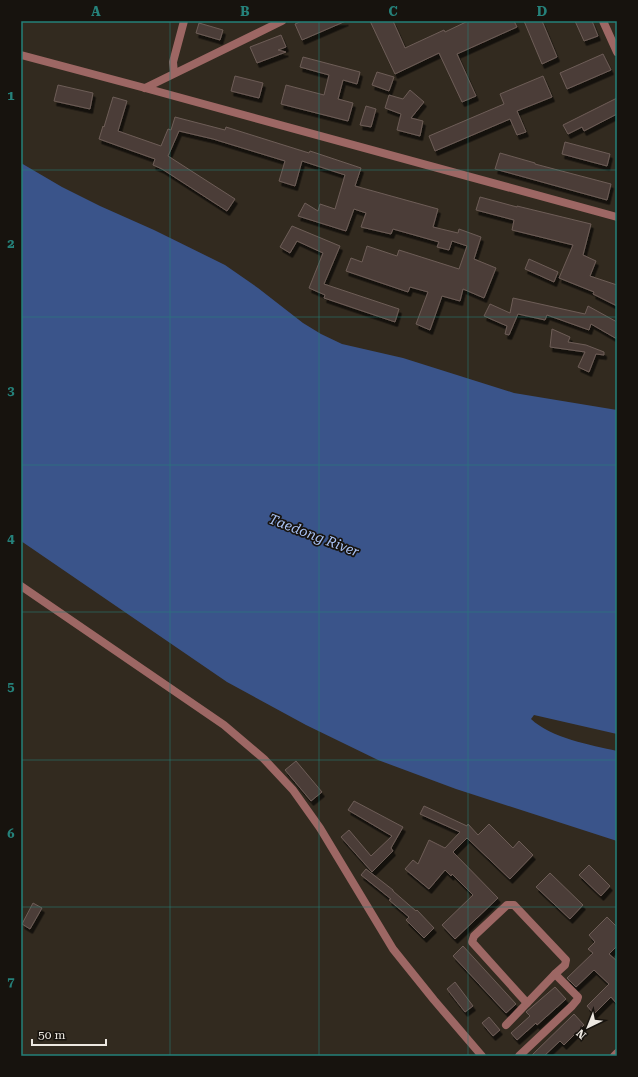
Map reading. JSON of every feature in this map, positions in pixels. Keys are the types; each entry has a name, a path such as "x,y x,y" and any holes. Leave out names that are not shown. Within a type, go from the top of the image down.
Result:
{"street":[{"path":"174,73 173,62 184,21"},
{"path":"145,88 282,21"},
{"path":"603,21 617,52"},
{"path":"21,55 617,217"},
{"path":"21,586 224,725 264,759 292,790 320,828 393,949 482,1056"},
{"path":"506,1025 565,965 566,960 514,905 508,905 474,936 472,942 527,1003"},
{"path":"519,1056 577,1000 578,996 556,974"},
{"path":"614,1056 617,1053"}],"water":[{"name":"Taedong River","path":"21,163 62,187 100,206 154,230 225,265 258,288 303,323 342,344 403,358 514,393 617,410 617,734 534,715 531,719 539,726 560,736 617,751 617,841 456,789 378,760 306,725 227,682 21,541"}],"building":[{"path":"302,21 346,21 302,40 295,24"},
{"path":"370,21 393,21 405,48 468,21 514,21 517,27 457,54 476,96 462,102 439,53 395,74"},
{"path":"524,21 542,21 557,57 542,64"},
{"path":"575,21 592,21 598,36 584,41"},
{"path":"199,23 223,30 220,40 196,33"},
{"path":"281,35 286,47 278,50 286,52 257,63 250,47"},
{"path":"603,54 611,70 567,89 560,73"},
{"path":"303,57 360,72 357,84 343,80 338,99 353,103 348,121 281,104 286,85 324,95 329,75 300,67"},
{"path":"377,72 394,77 389,91 372,85"},
{"path":"235,76 263,83 259,98 231,91"},
{"path":"543,76 552,97 517,111 526,132 517,135 510,119 435,151 429,136 504,104 500,94"},
{"path":"58,85 93,93 90,109 54,101"},
{"path":"410,90 424,102 411,118 423,121 420,136 397,130 401,114 385,108 389,95 403,99"},
{"path":"113,97 127,101 118,131 161,146 168,129 171,130 175,117 225,130 226,127 309,153 310,151 361,168 355,186 438,209 433,227 458,233 459,229 481,237 474,259 496,268 484,298 463,289 460,301 442,296 430,330 416,324 428,292 410,287 408,292 346,271 351,258 362,262 367,246 397,256 399,250 459,269 467,246 452,241 449,250 437,247 439,242 393,229 391,234 361,227 366,213 354,209 346,231 298,216 305,203 318,211 320,204 335,209 345,175 302,161 295,186 279,181 285,161 213,139 179,131 168,156 235,199 227,211 162,169 153,165 155,159 99,139"},
{"path":"617,98 617,114 584,131 582,127 568,134 563,125"},
{"path":"366,106 376,109 371,127 360,125"},
{"path":"565,142 610,154 607,166 562,154"},
{"path":"500,153 611,184 607,200 495,169"},
{"path":"480,197 591,224 583,255 596,261 590,276 617,285 617,306 593,294 594,292 559,278 573,245 512,230 514,220 476,210"},
{"path":"292,226 340,246 324,284 399,309 395,322 324,298 325,295 309,288 323,253 297,241 290,253 280,247"},
{"path":"529,259 558,272 554,282 525,269"},
{"path":"513,298 585,314 588,306 617,322 617,339 591,324 589,330 547,315 545,320 518,314 509,335 505,334 507,326 484,316 490,304 510,313"},
{"path":"552,329 570,337 568,342 586,345 604,352 604,355 596,354 589,372 578,367 585,352 550,347"},
{"path":"296,761 322,792 311,801 285,770"},
{"path":"354,801 403,827 391,848 393,851 372,872 341,837 349,830 371,856 392,836 348,810"},
{"path":"424,806 467,826 468,824 478,835 489,824 513,848 519,841 533,855 510,879 467,838 453,852 498,898 455,939 442,925 473,895 452,874 451,876 445,870 429,889 405,869 413,860 418,864 429,840 445,848 460,832 420,814"},
{"path":"589,865 610,886 601,896 579,875"},
{"path":"366,869 393,890 416,911 417,910 434,928 424,938 406,920 409,917 389,900 391,899 361,875"},
{"path":"550,873 583,905 570,919 536,887"},
{"path":"33,903 42,908 30,929 22,924"},
{"path":"607,917 617,927 617,946 609,954 617,961 617,1004 611,997 594,1014 587,1006 609,984 594,970 576,987 567,978 593,953 588,949 595,942 589,935"},
{"path":"463,946 516,1004 506,1013 453,956"},
{"path":"455,982 473,1006 465,1012 447,989"},
{"path":"555,987 566,999 537,1025 536,1023 517,1040 511,1033 530,1016 526,1012"},
{"path":"574,1014 584,1025 564,1045 560,1041 544,1056 531,1056"},
{"path":"489,1017 500,1030 493,1036 482,1023"}]}
